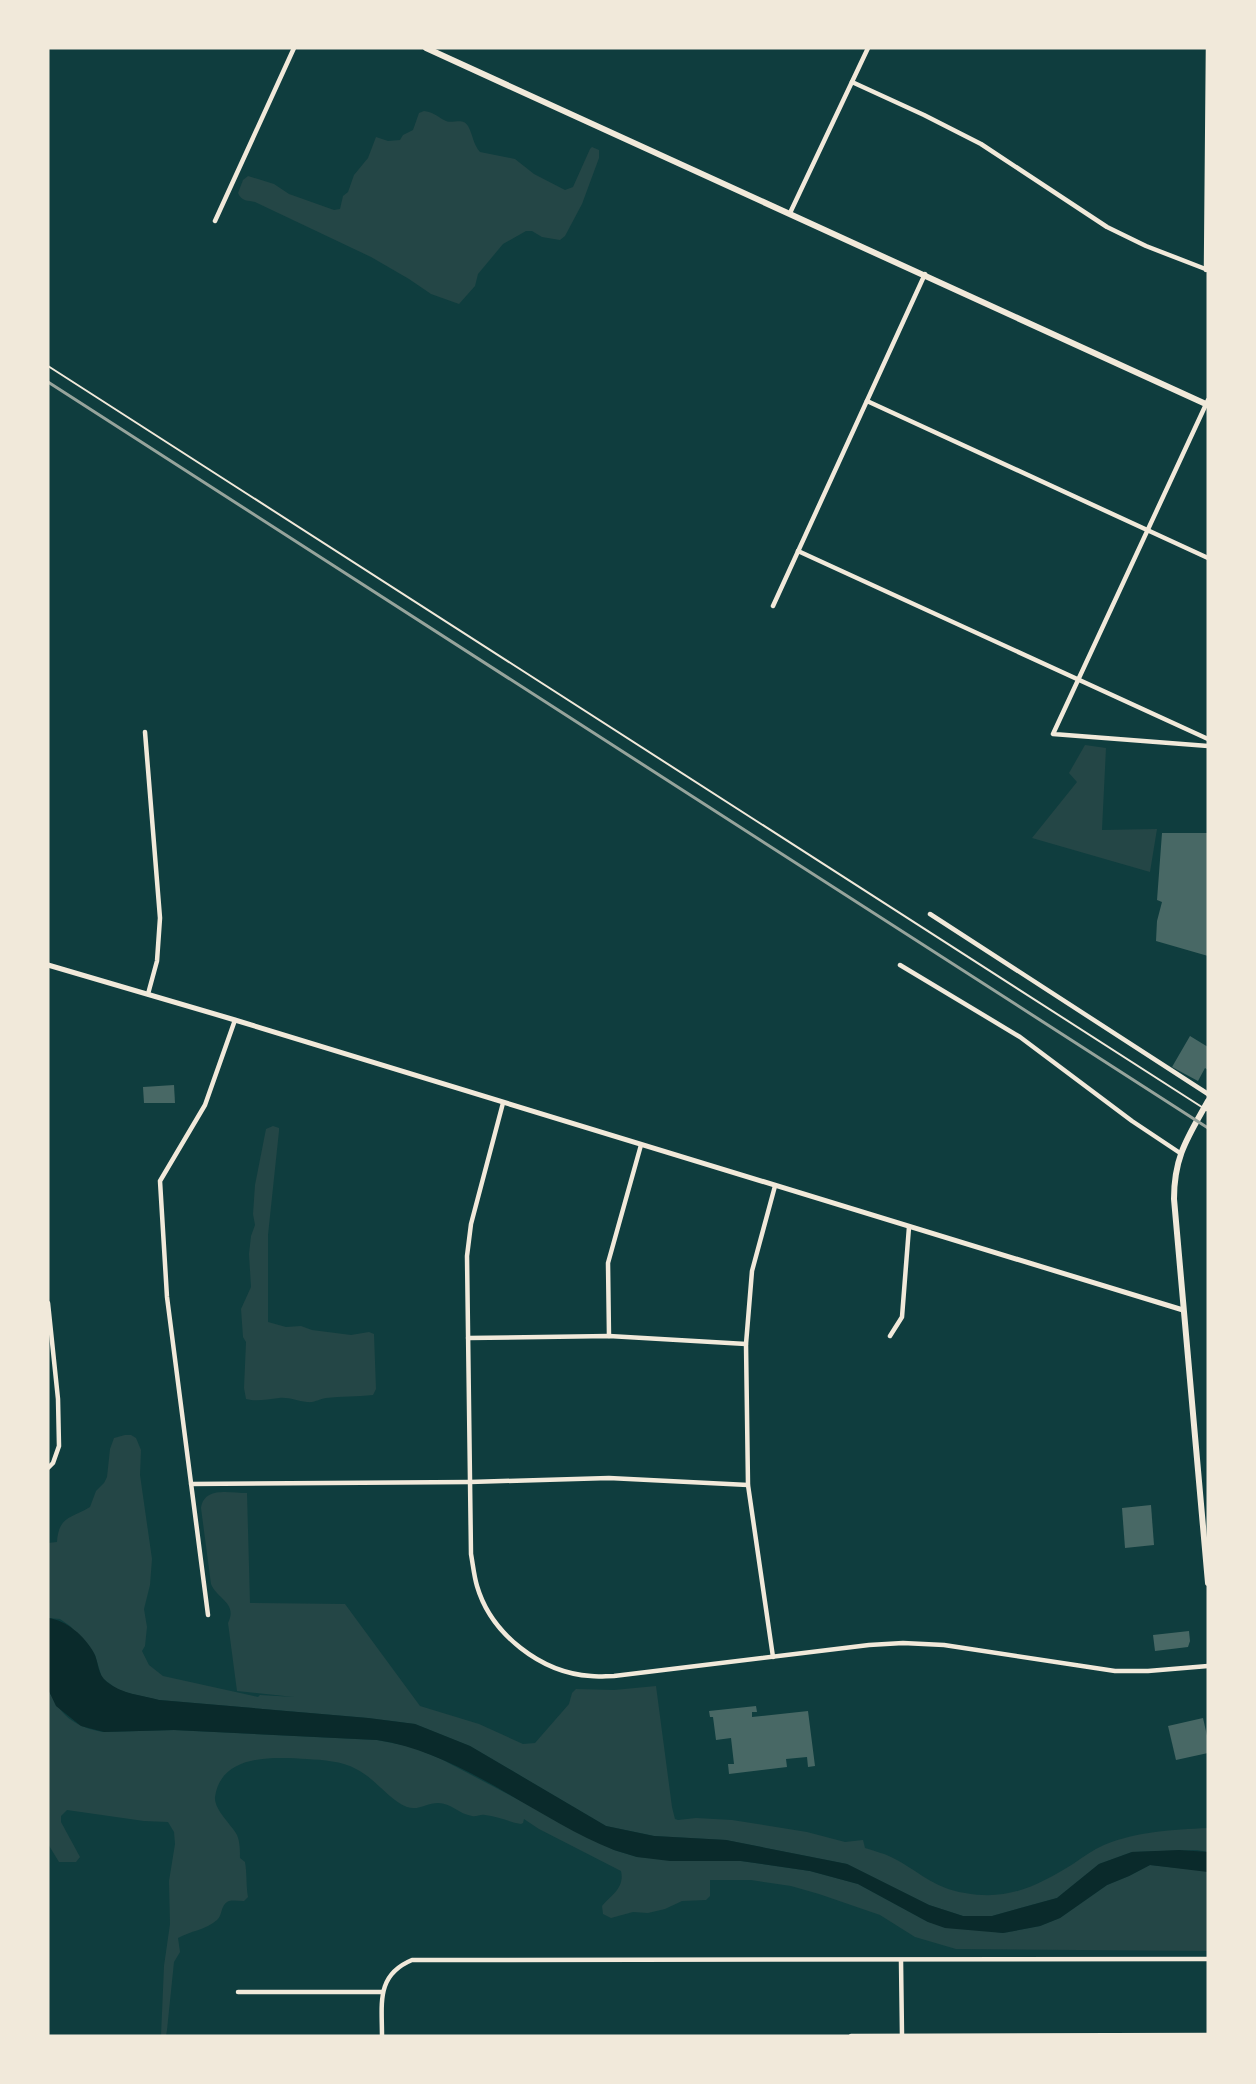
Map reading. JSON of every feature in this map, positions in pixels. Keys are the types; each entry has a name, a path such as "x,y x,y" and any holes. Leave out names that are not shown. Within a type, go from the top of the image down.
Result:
{"main road":[{"path":"426,48 1207,403"},
{"path":"1208,1101 1180,1153 1174,1175 1183,1310 1208,1583"}],"street":[{"path":"215,221 294,48"},
{"path":"790,213 868,48"},
{"path":"852,82 981,144 1107,227 1146,246 1207,270 1208,48"},
{"path":"773,606 925,274"},
{"path":"867,401 1208,558"},
{"path":"1207,403 1053,735 1208,746"},
{"path":"798,551 1208,739"},
{"path":"145,732 160,918 157,960 148,994"},
{"path":"930,914 1208,1094"},
{"path":"48,965 1183,1310"},
{"path":"900,965 1020,1036 1136,1124 1180,1153"},
{"path":"208,1615 167,1297 160,1181 205,1105 235,1020"},
{"path":"504,1103 471,1224 467,1256 471,1554 477,1587 491,1618 516,1645 533,1658 559,1669 589,1676 614,1676 869,1645 903,1643 944,1644 1115,1671 1208,1666"},
{"path":"609,1336 608,1263 641,1145"},
{"path":"773,1657 748,1485 746,1344 752,1270 775,1186"},
{"path":"890,1336 902,1317 909,1227"},
{"path":"48,1303 59,1446 48,1468"},
{"path":"468,1338 609,1336 746,1344"},
{"path":"191,1484 470,1482 609,1478 748,1485"},
{"path":"382,2036 382,1992 389,1976 400,1965 420,1960 1208,1959"},
{"path":"901,1961 902,2035"},
{"path":"238,1992 382,1992"},
{"path":"851,2036 1208,2035"}],"lane":[{"path":"48,366 1208,1111"}],"shaded area":[{"path":"424,111 449,122 466,123 480,152 515,159 534,174 565,190 573,187 590,149 592,147 599,150 599,158 582,204 565,236 560,240 526,231 503,244 478,274 475,286 459,304 431,294 371,257 255,202 243,199 238,193 243,180 248,176 274,184 289,194 334,210 340,209 343,196 348,192 354,175 368,158 376,137 388,141 400,140 403,135 413,130 419,113"},
{"path":"1085,745 1106,748 1102,830 1157,829 1150,872 1032,838 1077,782 1069,773"},
{"path":"273,1126 279,1128 279,1131 268,1235 268,1322 286,1327 301,1326 312,1330 351,1335 369,1332 374,1334 376,1389 373,1395 326,1398 310,1402 283,1398 246,1399 244,1388 246,1342 243,1337 241,1309 251,1287 249,1254 255,1225 253,1214 255,1185 266,1129"},
{"path":"125,1435 136,1438 141,1450 140,1475 152,1559 150,1585 144,1609 147,1627 145,1646 142,1651 149,1665 163,1676 258,1697 260,1695 294,1697 237,1691 228,1623 229,1606 211,1584 201,1508 203,1501 207,1496 219,1492 247,1493 250,1603 345,1604 420,1706 479,1724 523,1744 535,1743 569,1704 572,1693 576,1689 614,1690 656,1686 675,1819 732,1820 807,1832 845,1842 863,1840 865,1848 901,1862 934,1883 953,1891 981,1895 1022,1890 1047,1879 1104,1845 1142,1834 1208,1828 1208,1852 1197,1850 1132,1852 1099,1864 1057,1898 992,1916 963,1916 929,1905 847,1864 726,1840 654,1836 606,1826 470,1746 415,1724 159,1700 117,1689 102,1678 95,1655 70,1626 60,1619 48,1618 48,1543 57,1542 60,1527 67,1519 90,1507 96,1491 107,1477 110,1449 114,1438"},
{"path":"48,1618 68,1625 80,1635 94,1653 104,1679 125,1692 159,1700 415,1724 470,1746 606,1826 654,1836 726,1840 847,1864 929,1905 963,1916 992,1916 1057,1898 1099,1864 1132,1852 1179,1850 1208,1852 1208,1872 1150,1865 1107,1885 1060,1918 1040,1926 1003,1933 945,1928 928,1922 858,1884 810,1871 741,1861 670,1861 637,1857 614,1850 584,1837 469,1772 409,1747 377,1740 174,1730 104,1732 81,1726 56,1706 48,1689"},
{"path":"48,1689 63,1713 69,1718 84,1727 103,1732 174,1730 377,1740 412,1747 441,1759 614,1850 637,1857 741,1861 810,1871 858,1884 928,1922 1003,1933 1040,1926 1060,1918 1107,1885 1150,1865 1208,1871 1208,1951 956,1949 915,1937 880,1915 819,1894 791,1886 751,1880 710,1880 710,1896 706,1900 682,1901 665,1909 648,1913 633,1912 611,1918 603,1914 602,1906 619,1887 621,1871 524,1819 521,1824 490,1816 472,1816 438,1803 411,1808 400,1804 363,1773 351,1766 313,1759 266,1759 239,1765 228,1772 219,1783 215,1802 238,1838 240,1858 245,1862 248,1897 244,1901 229,1901 224,1905 219,1918 213,1923 178,1938 180,1952 174,1962 166,2036 161,2036 164,1966 170,1924 169,1881 175,1844 174,1832 168,1822 144,1821 67,1810 61,1816 61,1822 80,1857 76,1862 59,1862 48,1844"}],"building":[{"path":"1162,833 1208,833 1208,956 1156,941 1157,921 1162,902 1157,900"},
{"path":"1190,1036 1208,1047 1208,1070 1205,1068 1198,1081 1172,1067"},
{"path":"174,1085 175,1103 144,1103 143,1087"},
{"path":"1151,1505 1154,1545 1125,1548 1122,1508"},
{"path":"1189,1631 1188,1647 1155,1651 1153,1635"},
{"path":"756,1706 757,1712 752,1712 752,1717 808,1711 815,1766 808,1767 807,1757 786,1759 787,1767 729,1774 728,1764 734,1764 731,1738 716,1740 713,1717 710,1717 709,1711"},
{"path":"1203,1718 1208,1740 1208,1753 1176,1760 1168,1726"}],"railway":[{"path":"48,382 1208,1128"}]}
